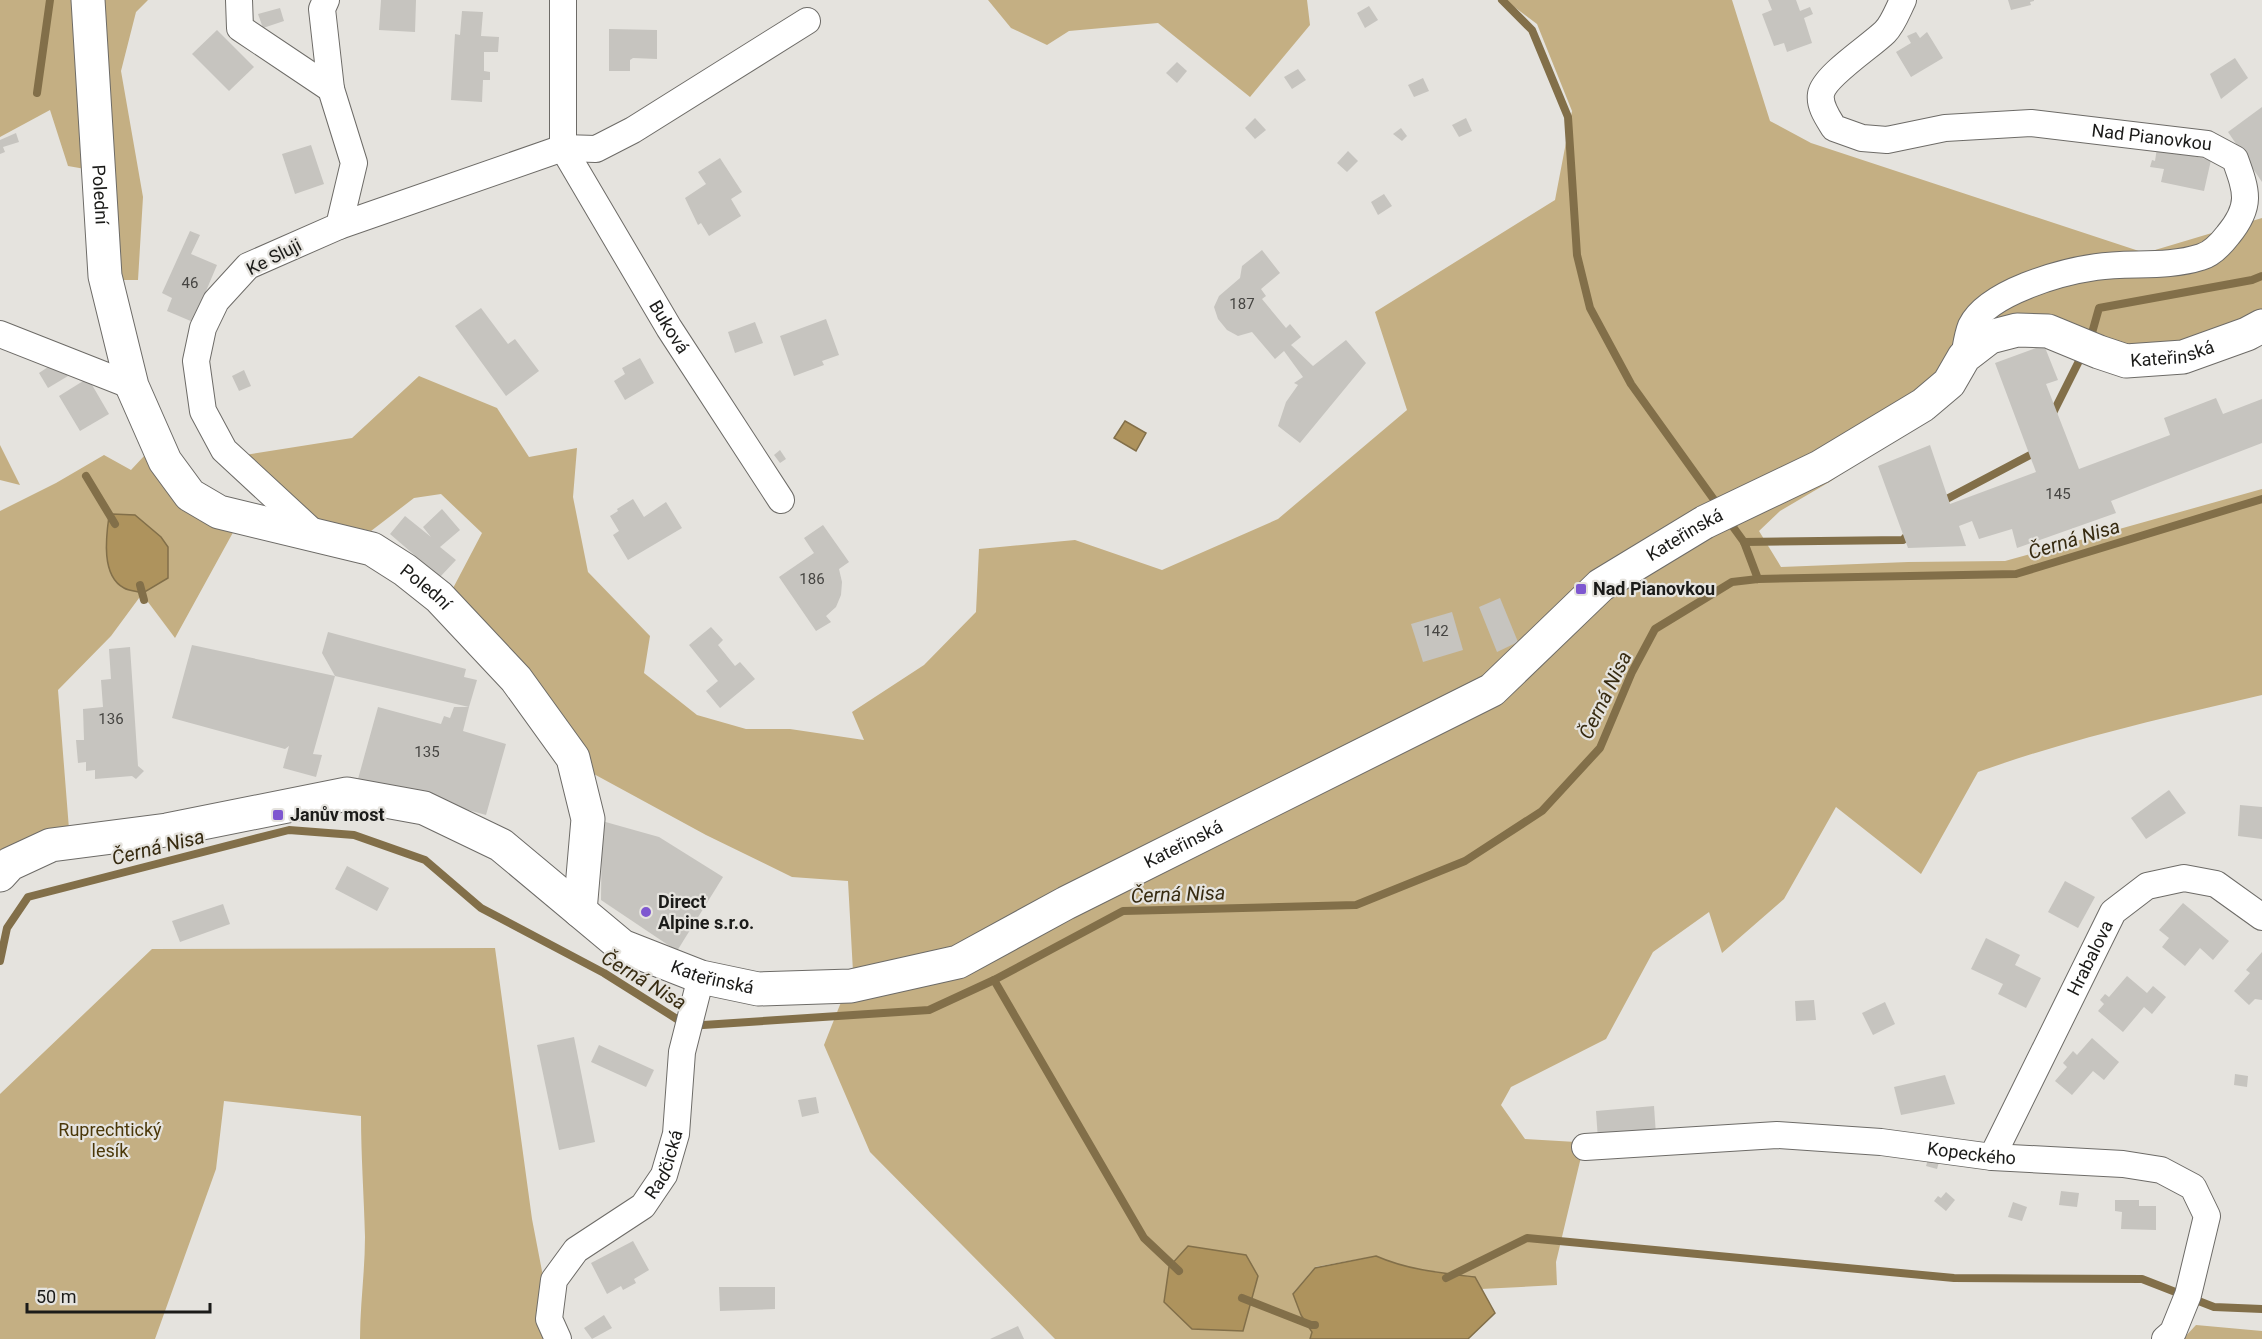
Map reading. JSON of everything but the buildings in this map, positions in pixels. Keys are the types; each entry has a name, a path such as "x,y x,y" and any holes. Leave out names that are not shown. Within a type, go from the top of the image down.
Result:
{"street":[{"name":"Polední","path":"88,0 105,276 132,386 165,461 190,495 219,512 372,549 405,570 439,597 516,679 573,758 588,819 580,911"},
{"path":"239,0 240,28 331,88"},
{"path":"326,0 322,9 331,88 354,163 339,226"},
{"path":"562,0 562,148"},
{"name":"Nad Pianovkou","path":"1903,0 1886,31 1836,73 1824,87 1821,94 1823,109 1834,128 1862,138 1887,140 1945,128 2031,123 2206,144 2235,159 2243,182 2246,204 2240,220 2219,247 2202,257 2150,265 2096,267 2035,282 2002,298 1982,313 1972,324 1964,357"},
{"path":"339,226 562,148 596,149 633,130 807,21"},
{"name":"Buková","path":"562,148 669,328 781,501"},
{"name":"Ke Sluji","path":"316,535 224,450 204,411 195,361 204,328 216,301 248,266 339,226"},
{"name":"Kateřinská","path":"0,875 10,864 51,845 167,830 347,794 424,808 501,844 622,946 697,992 852,986 958,962 1066,903 1492,690 1601,585 1705,522 1820,467 1923,405 1949,383 1964,357 1990,337 2017,330 2049,331 2126,361 2182,357 2247,334 2262,326"},
{"path":"0,334 132,386"},
{"name":"Hrabalova","path":"1992,1157 2114,912 2147,886 2184,878 2216,884 2262,917"},
{"name":"Radčická","path":"558,1339 549,1319 554,1280 576,1250 643,1206 664,1175 676,1134 682,1052 697,992"},
{"name":"Kopeckého","path":"1585,1147 1777,1135 1881,1142 1992,1157 2123,1164 2161,1170 2193,1187 2206,1216 2188,1295 2173,1332 2165,1339"}],"green space":[{"path":"0,0 148,0 136,12 121,71 143,197 138,280 123,280 108,173 68,166 50,110 0,137"},
{"path":"988,0 1307,0 1310,25 1250,97 1158,23 1069,31 1047,45 1011,28"},
{"path":"1505,0 1732,0 1770,121 1811,143 2145,253 2262,218 2262,341 2187,369 2068,330 2012,341 1975,370 1923,419 1831,481 1780,511 1759,531 1781,567 2005,561 2262,489 2262,695 2083,739 1978,772 1921,874 1836,807 1784,899 1722,953 1709,912 1653,952 1606,1039 1511,1087 1501,1105 1525,1139 1593,1143 1581,1157 1556,1262 1557,1285 1481,1289 1475,1277 1427,1272 1376,1256 1315,1267 1293,1293 1301,1315 1312,1332 1310,1339 1055,1339 870,1152 824,1045 853,972 848,881 792,877 706,835 592,773 451,592 482,533 441,494 414,498 371,531 316,519 245,455 352,438 419,376 497,408 529,457 577,448 573,497 588,572 650,636 644,673 697,715 746,729 790,729 864,740 852,712 924,665 976,612 979,549 1075,540 1162,570 1278,519 1407,410 1375,312 1555,200 1572,111 1537,24"},
{"path":"0,445 20,485 0,480"},
{"path":"104,455 131,470 145,455 167,488 199,520 236,527 175,638 142,594 111,636 58,690 69,829 43,831 0,851 0,511 56,483"},
{"name":"Ruprechtický lesík","path":"495,948 532,1219 555,1339 360,1339 365,1237 361,1116 224,1101 216,1169 155,1339 0,1339 0,1094 152,949"},
{"path":"2196,1325 2262,1331 2262,1339 2183,1339"}],"shaded area":[{"path":"1125,421 1146,433 1136,451 1114,438"},
{"path":"112,514 135,515 161,537 168,547 168,578 143,593 126,589 117,582 108,565 106,545 109,516"},
{"path":"1188,1246 1246,1255 1258,1276 1243,1331 1192,1329 1164,1302 1169,1267"},
{"path":"1376,1256 1412,1268 1475,1277 1495,1313 1468,1339 1310,1339 1312,1332 1301,1315 1293,1294 1315,1268"}],"waterway":[{"path":"37,93 50,0"},
{"path":"1502,0 1532,30 1568,117 1577,255 1590,308 1631,384 1720,508"},
{"path":"2090,340 2099,308 2252,280 2262,276"},
{"path":"2051,417 2083,353"},
{"path":"1941,502 2032,454 2034,449"},
{"path":"86,476 115,524"},
{"name":"Černá Nisa","path":"0,961 7,928 28,897 289,830 354,835 425,860 481,908 604,973 688,1026 929,1010 994,980 1123,911 1356,905 1465,861 1542,811 1600,748 1632,672 1655,629 1732,582 1758,579 2016,574 2262,499"},
{"path":"1728,520 1744,542 1758,579"},
{"path":"1744,542 1903,540 1911,531"},
{"path":"140,585 144,600"},
{"path":"994,980 1144,1238 1179,1271"},
{"path":"1446,1278 1527,1238 1954,1278 2142,1279 2214,1307 2262,1309"},
{"path":"1242,1298 1315,1325"}],"place":[{"name":"Nad Pianovkou","path":"1581,589"},
{"name":"Janův most","path":"278,815"},
{"name":"Direct Alpine s.r.o.","path":"646,912"}]}
